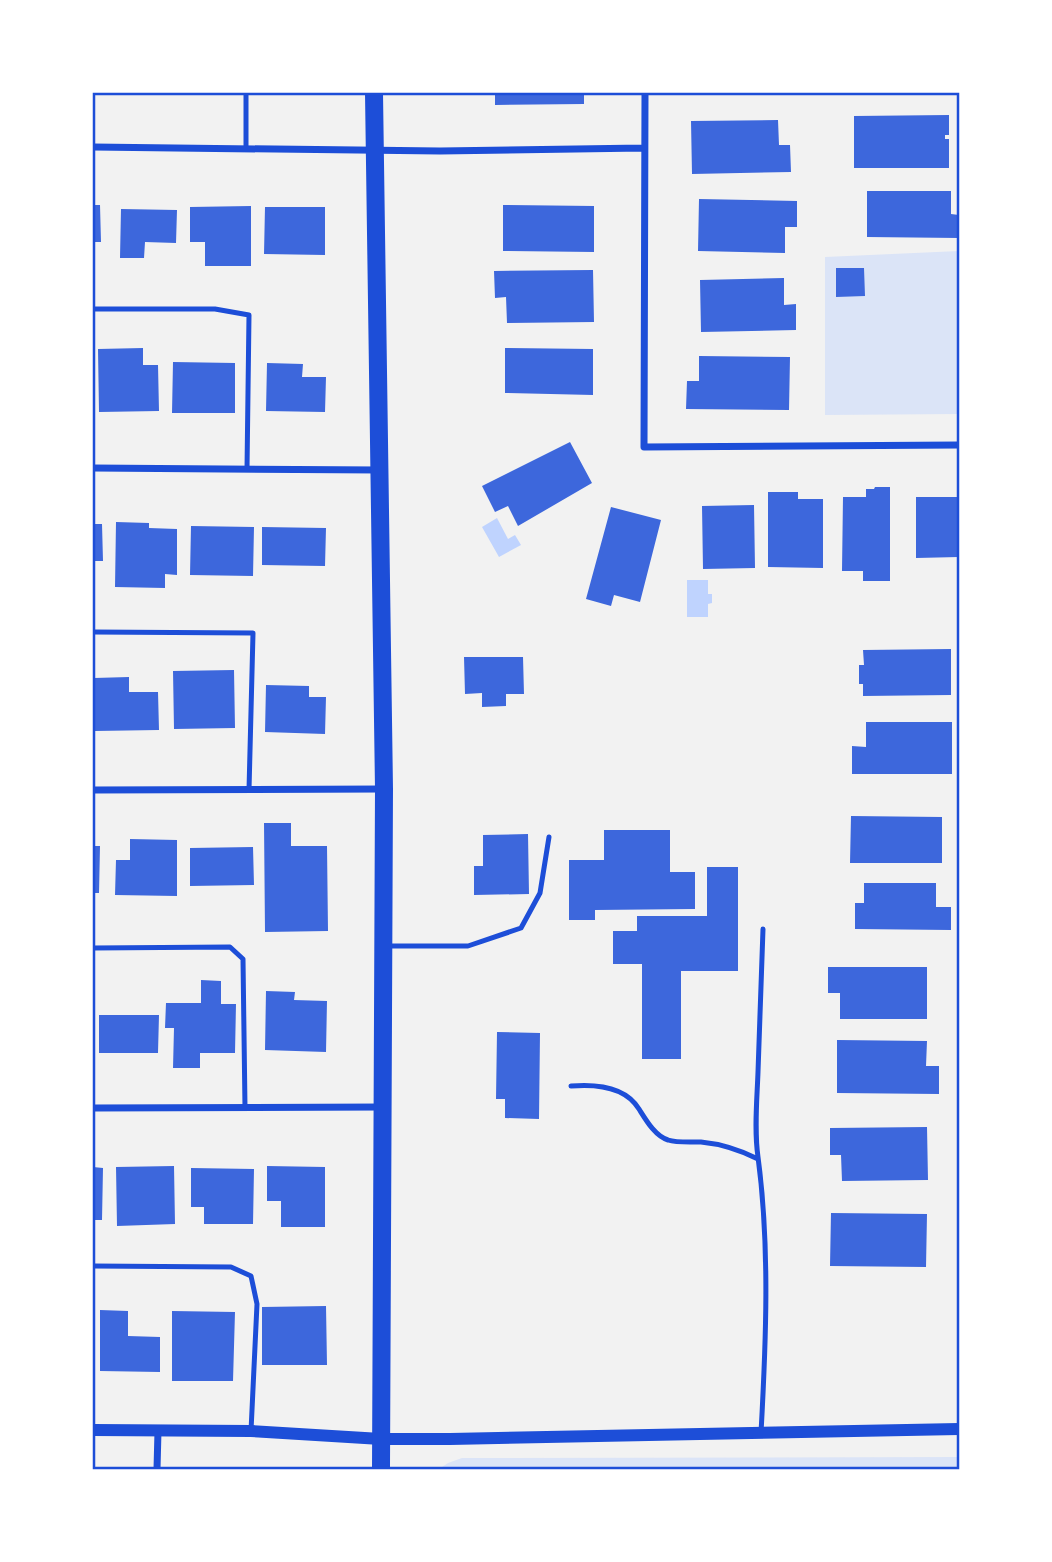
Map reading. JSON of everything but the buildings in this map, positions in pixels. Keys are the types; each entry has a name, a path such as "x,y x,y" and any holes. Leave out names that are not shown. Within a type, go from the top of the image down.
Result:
{"main road":[{"path":"374,93 384,789 381,1469"}],"street":[{"path":"645,93 644,447 959,445"},
{"path":"93,147 463,151 643,148"},
{"path":"93,468 380,470"},
{"path":"93,790 384,789"},
{"path":"93,1108 383,1107"},
{"path":"93,1430 251,1431 381,1438 959,1429"},
{"path":"157,1469 158,1431"}],"lane":[{"path":"246,93 246,148"},
{"path":"93,309 215,309 249,315 247,469"},
{"path":"93,632 253,633 249,790"},
{"path":"383,946 468,946 521,928 540,893 549,837"},
{"path":"761,1433 765,1226 758,1159 763,929"},
{"path":"93,947 230,947 243,959 245,1108"},
{"path":"571,1086 594,1084 624,1093 638,1107 646,1122 667,1140 738,1149 758,1159"},
{"path":"93,1266 231,1267 251,1276 257,1304 251,1431"}],"shaded area":[{"path":"959,251 959,414 825,415 825,257"},
{"path":"959,1457 959,1469 439,1469 462,1458"}],"water":[{"path":"497,518 508,539 515,535 521,545 499,557 482,527"},
{"path":"687,580 708,580 708,594 712,594 712,603 708,604 708,617 687,617"}]}
